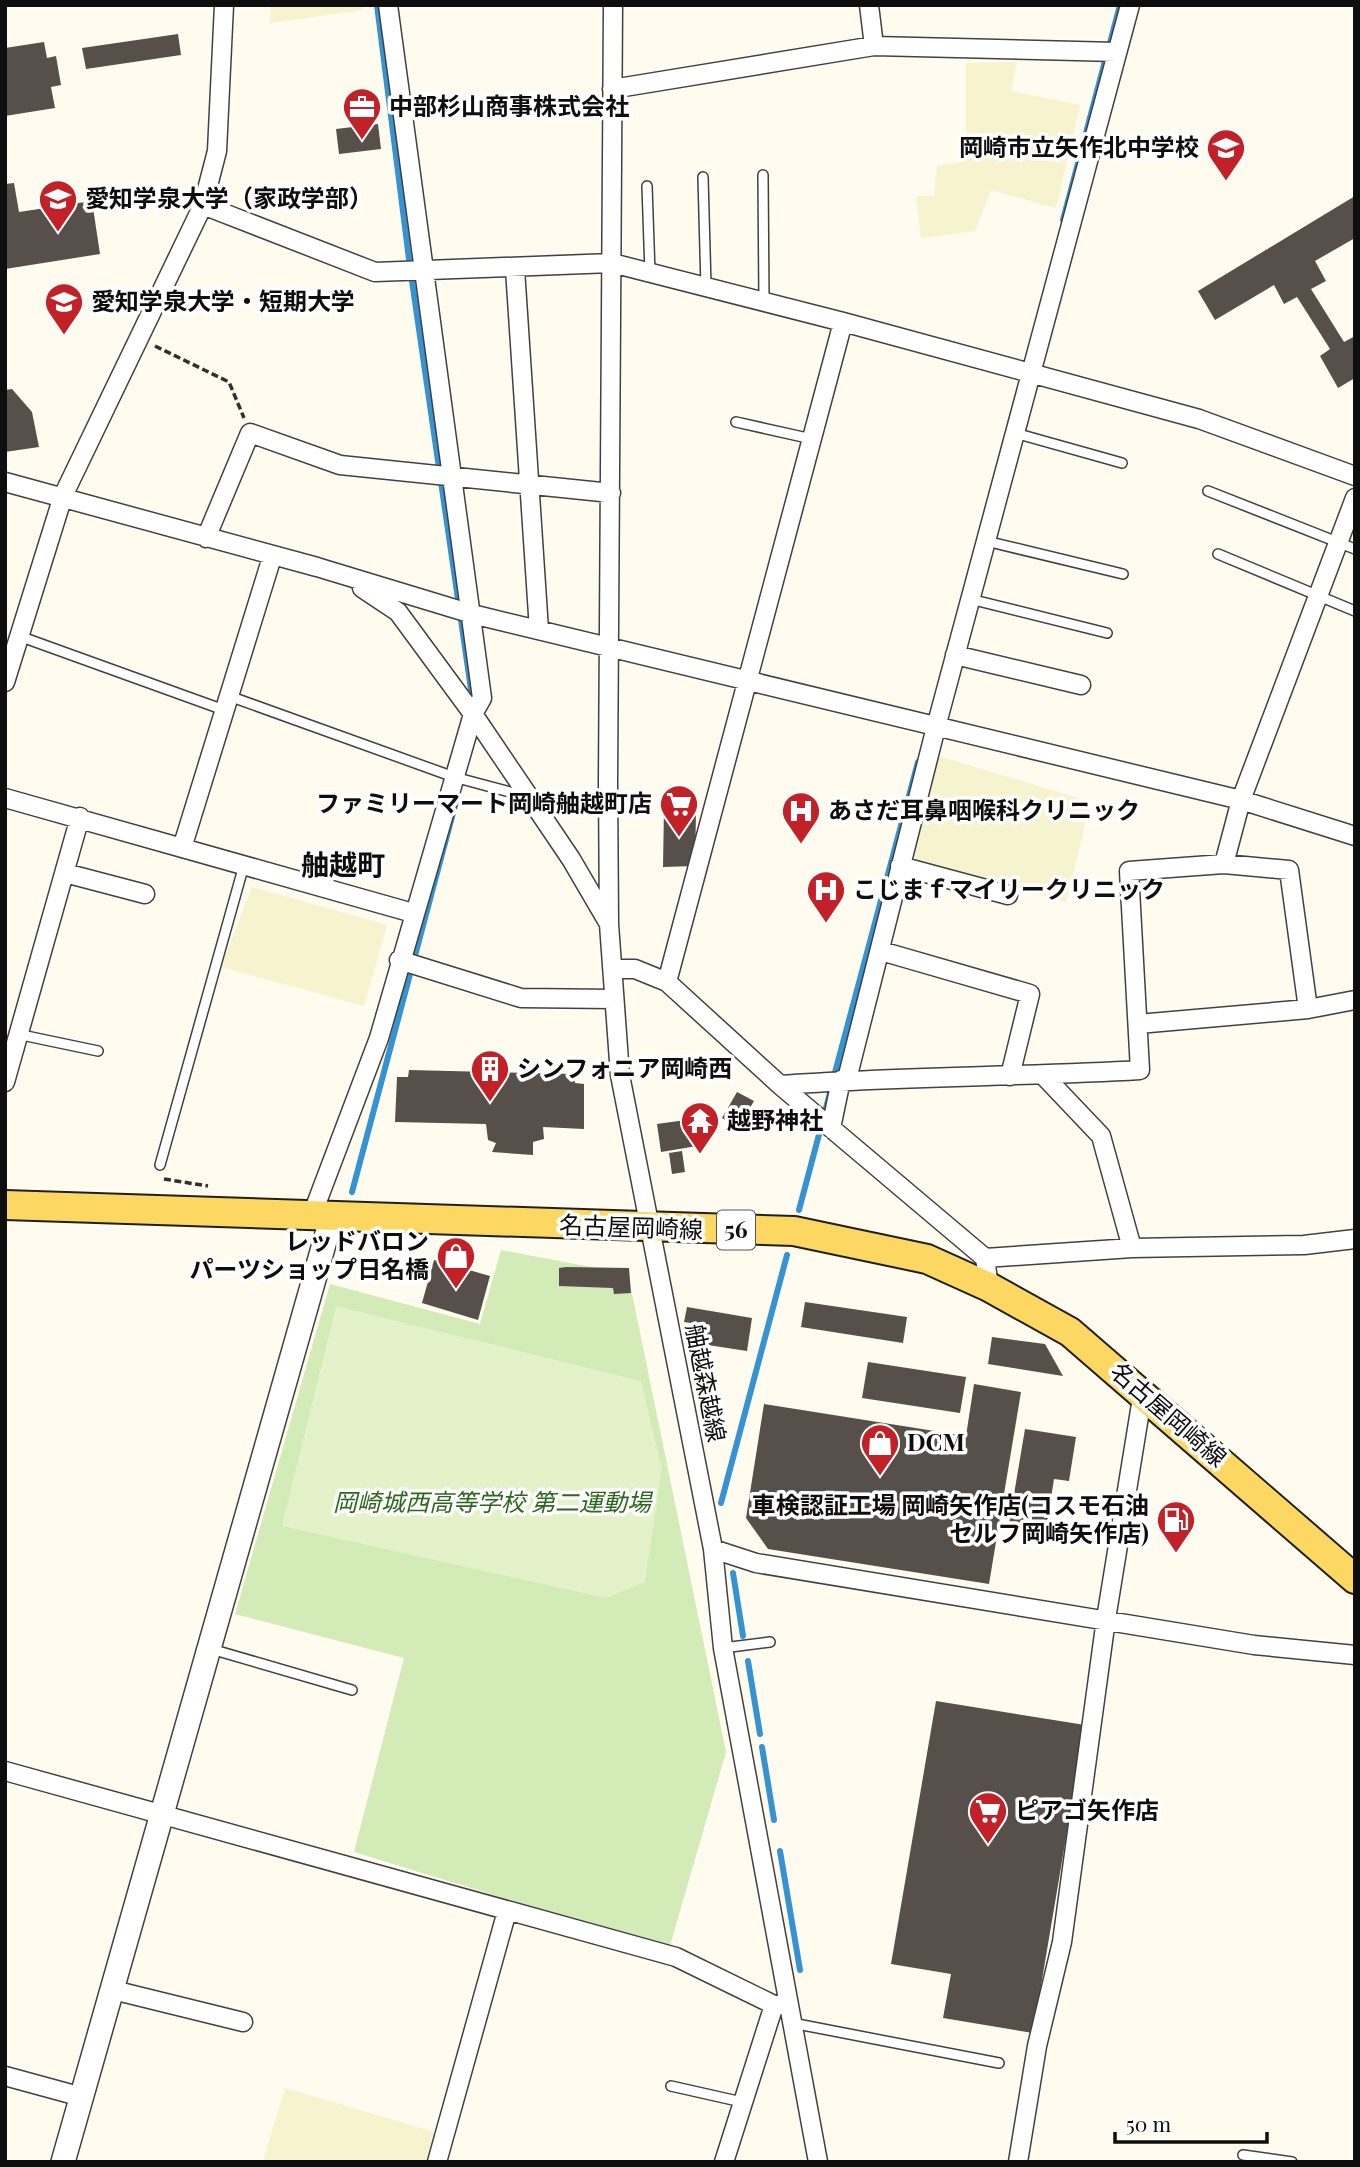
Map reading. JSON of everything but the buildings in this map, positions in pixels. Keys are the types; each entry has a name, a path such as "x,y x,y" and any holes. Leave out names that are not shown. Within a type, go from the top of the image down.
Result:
{"main road":[{"name":"名古屋岡崎線","path":"5,1205 794,1231 927,1259 989,1287 1070,1332 1143,1392 1355,1579"}],"street":[{"path":"5,682 63,496 203,205 217,151 223,5"},
{"path":"63,2162 211,1649 322,1216 379,1038 399,960 473,713 482,698 388,5"},
{"name":"舳越森越線","path":"613,5 608,645 609,923 620,1075 713,1549 723,1648 781,2005 792,2023 818,2162"},
{"path":"869,5 874,46"},
{"path":"825,1123 881,951 936,727 1130,5"},
{"path":"612,97 874,46 1118,52"},
{"path":"203,205 375,272 514,269 612,263 843,322 1199,419 1355,476"},
{"path":"514,269 540,630"},
{"path":"667,982 843,322"},
{"path":"206,538 250,433 340,465 611,492"},
{"path":"5,482 63,496 472,614 1241,800 1355,836"},
{"path":"1224,864 1241,800 1317,597 1346,546 1355,498"},
{"path":"182,848 272,557"},
{"path":"317,568 374,594 398,612 473,713 530,797 609,923"},
{"path":"956,655 1081,685"},
{"path":"5,798 413,913"},
{"path":"5,1082 80,817"},
{"path":"780,1085 838,1080 1044,1076 1140,1070 1129,871 1224,864 1289,870 1308,1009"},
{"path":"900,866 1008,895"},
{"path":"65,873 145,894"},
{"path":"881,951 1030,994 1010,1076"},
{"path":"399,960 521,998 614,999"},
{"path":"614,969 635,969 667,982 780,1085 985,1258 989,1287"},
{"path":"1138,1024 1308,1009 1355,1000"},
{"path":"1044,1076 1101,1136 1132,1248"},
{"path":"985,1258 1132,1248 1304,1245 1355,1239"},
{"path":"1018,2162 1037,2046 1062,1942 1106,1619 1143,1392"},
{"path":"713,1549 756,1563 1254,1645 1355,1655"},
{"path":"5,1771 676,1957 781,2005 742,2102 724,2162"},
{"path":"437,2162 507,1911"},
{"path":"113,1990 243,2022"},
{"path":"5,2076 82,2097"}],"lane":[{"path":"495,106 612,97"},
{"path":"763,175 764,302"},
{"path":"703,177 706,287"},
{"path":"647,186 650,273"},
{"path":"736,422 811,439"},
{"path":"1015,433 1122,463"},
{"path":"1208,491 1346,546"},
{"path":"986,541 1123,575"},
{"path":"1218,554 1355,611"},
{"path":"970,599 1107,633"},
{"path":"19,636 454,777 530,797"},
{"path":"160,1165 244,866"},
{"path":"17,1034 98,1051"},
{"path":"723,1648 770,1642"},
{"path":"211,1649 352,1690"},
{"path":"792,2023 999,2063"},
{"path":"671,2085 742,2102"},
{"path":"1243,2155 1292,2162"}],"path":[{"path":"139,339 229,382 250,433"}],"shaded area":[{"path":"271,5 362,5 363,10 270,23"},
{"path":"1017,62 1011,91 1080,105 1056,208 991,190 975,231 921,238 916,196 934,196 937,166 966,161 966,63"},
{"path":"932,754 1091,802 1066,902 905,859"},
{"path":"252,887 387,925 364,1006 221,967"},
{"path":"285,2088 435,2132 426,2162 263,2162"}],"green space":[{"name":"岡崎城西高等学校 第二運動場","path":"501,1250 628,1274 726,1752 669,1949 354,1852 404,1658 235,1614 330,1284 480,1324"},
{"path":"336,1306 641,1381 662,1469 645,1582 606,1598 282,1526"}],"waterway":[{"path":"377,5 410,267 473,703"},
{"path":"1110,43 1120,5"},
{"path":"1063,220 1105,61"},
{"path":"833,1080 918,762"},
{"path":"352,1192 457,798"},
{"path":"799,1210 830,1093"},
{"path":"721,1503 787,1255"},
{"path":"733,1573 743,1636"},
{"path":"748,1661 760,1734"},
{"path":"762,1747 774,1820"},
{"path":"780,1851 800,1970"}],"place":[{"name":"中部杉山商事株式会社","path":"362,141"},
{"name":"岡崎市立矢作北中学校","path":"1226,182"},
{"name":"愛知学泉大学（家政学部）","path":"58,233"},
{"name":"愛知学泉大学・短期大学","path":"64,336"},
{"name":"ファミリーマート岡崎舳越町店","path":"679,838"},
{"name":"あさだ耳鼻咽喉科クリニック","path":"801,845"},
{"name":"こじまｆマイリークリニック","path":"826,924"},
{"name":"シンフォニア岡崎西","path":"490,1103"},
{"name":"越野神社","path":"700,1155"},
{"name":"レッドバロン パーツショップ日名橋","path":"456,1290"},
{"name":"DCM","path":"880,1477"},
{"name":"車検認証工場 岡崎矢作店(コスモ石油 セルフ岡崎矢作店)","path":"1176,1554"},
{"name":"ピアゴ矢作店","path":"988,1845"}],"district":[{"name":"舳越町","path":"343,865"}]}
